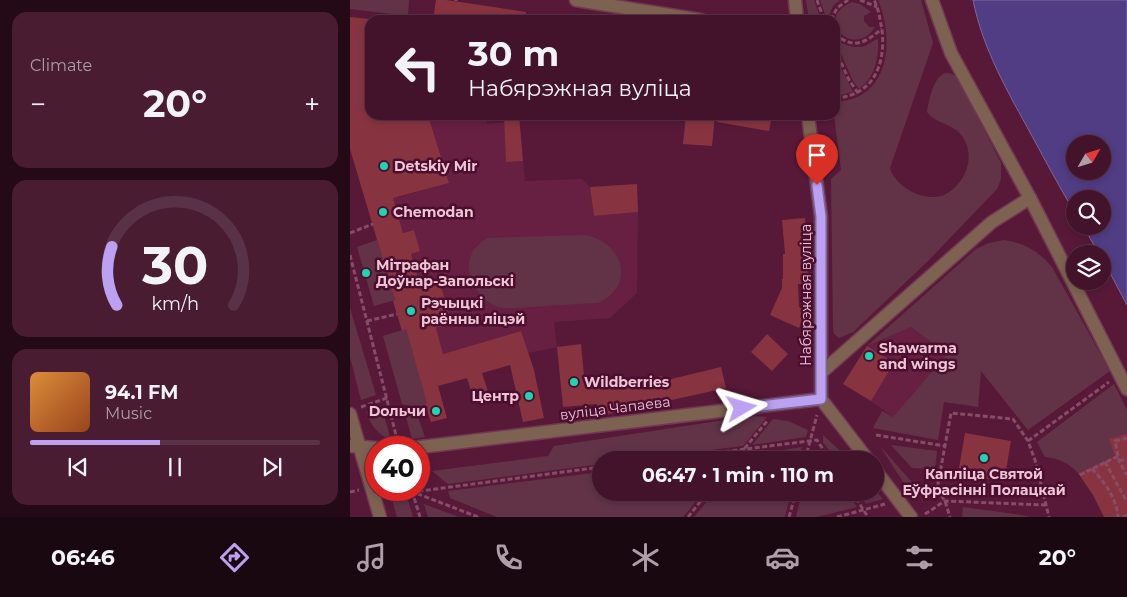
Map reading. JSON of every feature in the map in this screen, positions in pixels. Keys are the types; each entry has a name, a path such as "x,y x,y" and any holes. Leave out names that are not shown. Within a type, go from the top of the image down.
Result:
{"street":[{"path":"576,0 670,15"},
{"path":"795,0 796,15"},
{"path":"932,0 951,53 1030,198 1127,389"},
{"name":"Набярэжная вуліца","path":"809,120 821,217 821,399"},
{"path":"822,372 992,222 1030,198"},
{"path":"821,399 861,451"},
{"name":"вуліца Чапаева","path":"430,446 821,399"},
{"path":"355,411 355,446 380,517"},
{"path":"884,481 912,517"}],"path":[{"path":"818,0 822,15"},
{"path":"834,15 837,8 848,0"},
{"path":"860,0 877,7"},
{"path":"840,98 858,93 870,84 879,65 883,46 882,29 874,0"},
{"path":"840,37 847,42 858,43 871,38 882,29"},
{"path":"840,60 849,80 858,93"},
{"path":"350,232 373,224"},
{"path":"350,255 396,436"},
{"path":"367,321 397,314"},
{"path":"1028,441 1120,374"},
{"path":"355,411 387,398"},
{"path":"807,451 821,399"},
{"path":"744,449 781,404"},
{"path":"950,517 946,501 937,490 951,413 1013,419 1028,441 1050,517"},
{"path":"876,435 945,446"},
{"path":"1127,438 1115,441 1119,461 1127,475"},
{"path":"728,451 817,440 824,451"},
{"path":"1080,475 1118,456"},
{"path":"1119,461 1127,459"},
{"path":"1105,462 1127,502"},
{"path":"430,489 592,468"},
{"path":"1092,469 1109,491 1117,509 1118,517"},
{"path":"837,517 937,490"},
{"path":"430,498 478,517"},
{"path":"416,501 420,517"},
{"path":"688,517 701,501"},
{"path":"790,517 794,501"},
{"path":"858,501 868,517"},
{"path":"920,517 946,501 1045,505"},
{"path":"1123,517 1127,515"}],"shaded area":[{"path":"350,0 409,0 408,15 350,9"},
{"path":"806,0 814,0 819,15 808,15"},
{"path":"820,0 840,0 833,6 829,15 825,15"},
{"path":"878,0 921,0 933,43 890,168 893,175 904,187 912,192 928,197 944,195 958,185 963,177 968,161 968,153 962,136 959,132 935,119 927,112 935,83 945,73 951,73 958,78 1001,163 1001,179 997,189 927,262 853,332 839,338 834,334 833,327 831,179 841,170 835,120 840,120 840,101 853,99 867,91 877,79 884,65 886,33"},
{"path":"973,0 1127,0 1127,305 1111,275 1111,245 1094,245 1088,235 1111,235 1111,190 1066,190 1066,197 1005,87 983,36"},
{"path":"852,2 860,4 871,12 864,16 864,21 869,27 875,27 866,36 857,39 848,38 840,32 840,15 838,15 841,9"},
{"path":"878,39 875,67 869,79 859,89 853,81 840,51 840,42 859,47"},
{"path":"840,66 853,92 840,95"},
{"path":"430,120 487,120 487,124 519,121 506,162 523,161 525,181 582,179 590,187 594,216 638,212 637,293 610,318 554,322 557,347 528,353 521,331 443,354 436,328 452,323 439,280 420,286 411,254 420,251 414,230 403,233 391,192 399,197 449,183"},
{"path":"585,235 598,239 609,246 616,255 620,265 621,275 618,286 610,295 598,303 503,308 493,305 483,297 472,282 469,270 471,255 479,244 487,238"},
{"path":"377,240 395,300 374,306 357,247"},
{"path":"1004,240 1018,243 1031,249 1042,256 1052,267 1110,371 1028,430 981,371 978,407 944,402 938,440 873,428 882,411 893,417 947,354 911,327 867,346 976,249 989,243"},
{"path":"350,308 376,395 361,400 350,357"},
{"path":"911,327 947,354 893,417 871,401 894,363 867,346"},
{"path":"406,329 424,390 441,399 416,408 402,404 383,336"},
{"path":"1114,384 1127,410 1127,434 1115,456 1078,473 1071,466 1063,462 1045,457 1037,442"},
{"path":"375,408 383,412 390,436 383,436 375,429 366,412"},
{"path":"404,410 418,417 425,436 411,436"},
{"path":"751,416 767,417 743,446 703,451 592,451 592,465 448,484 432,471 548,456 554,446"},
{"path":"773,419 788,421 808,430 806,437 752,445"},
{"path":"823,435 840,451 830,451 823,442"},
{"path":"891,445 937,451 935,469 912,468"},
{"path":"880,446 917,488 909,491"},
{"path":"802,447 801,451 776,451"},
{"path":"592,473 592,501 696,501 683,517 497,517 450,498 448,491"},
{"path":"392,501 408,501 413,517 397,517"},
{"path":"707,501 789,501 785,517 694,517"},
{"path":"800,501 853,501 857,507 817,517 796,517"},
{"path":"864,501 876,501 866,504"},
{"path":"424,504 459,517 428,517"},
{"path":"963,507 1028,516 1029,517 962,517"}],"building":[{"path":"436,0 526,12 526,15 434,15"},
{"path":"350,17 365,18 365,120 430,120 449,183 393,198 403,233 414,230 420,251 411,254 420,286 439,280 452,323 436,328 443,354 521,331 534,370 544,418 523,422 510,365 482,373 490,398 475,403 467,378 438,386 447,418 431,422 406,329 402,331 393,301 395,300 350,149"},
{"path":"504,120 519,120 523,161 506,162"},
{"path":"685,120 715,120 712,146 683,144"},
{"path":"717,120 771,120 769,131 717,122"},
{"path":"637,184 638,212 594,216 590,187"},
{"path":"805,218 809,283 798,284 799,307 807,311 799,328 770,315 782,288 783,254 785,254 782,220"},
{"path":"767,334 788,354 772,371 751,352"},
{"path":"581,344 585,386 621,379 622,384 662,376 663,381 721,367 726,388 599,416 597,404 563,407 557,347"},
{"path":"867,346 894,363 871,401 843,384"},
{"name":"Капліца Святой Еўфрасінні Полацкай","path":"965,433 1011,441 1004,482 958,474"},
{"path":"1127,434 1127,517 1104,517 1093,495 1078,473 1115,456 1109,439"}],"place":[{"name":"Detskiy Mir","path":"384,166"},
{"name":"Chemodan","path":"383,212"},
{"name":"Мітрафан Доўнар-Запольскі","path":"366,273"},
{"name":"Рэчыцкі раённы ліцэй","path":"411,311"},
{"name":"Shawarma and wings","path":"869,356"},
{"name":"Wildberries","path":"574,382"},
{"name":"Центр","path":"529,396"},
{"name":"Doльчи","path":"436,411"},
{"name":"Капліца Святой Еўфрасінні Полацкай","path":"984,458"}],"route":[{"path":"742,408 821,399 821,217 817,185"}]}
